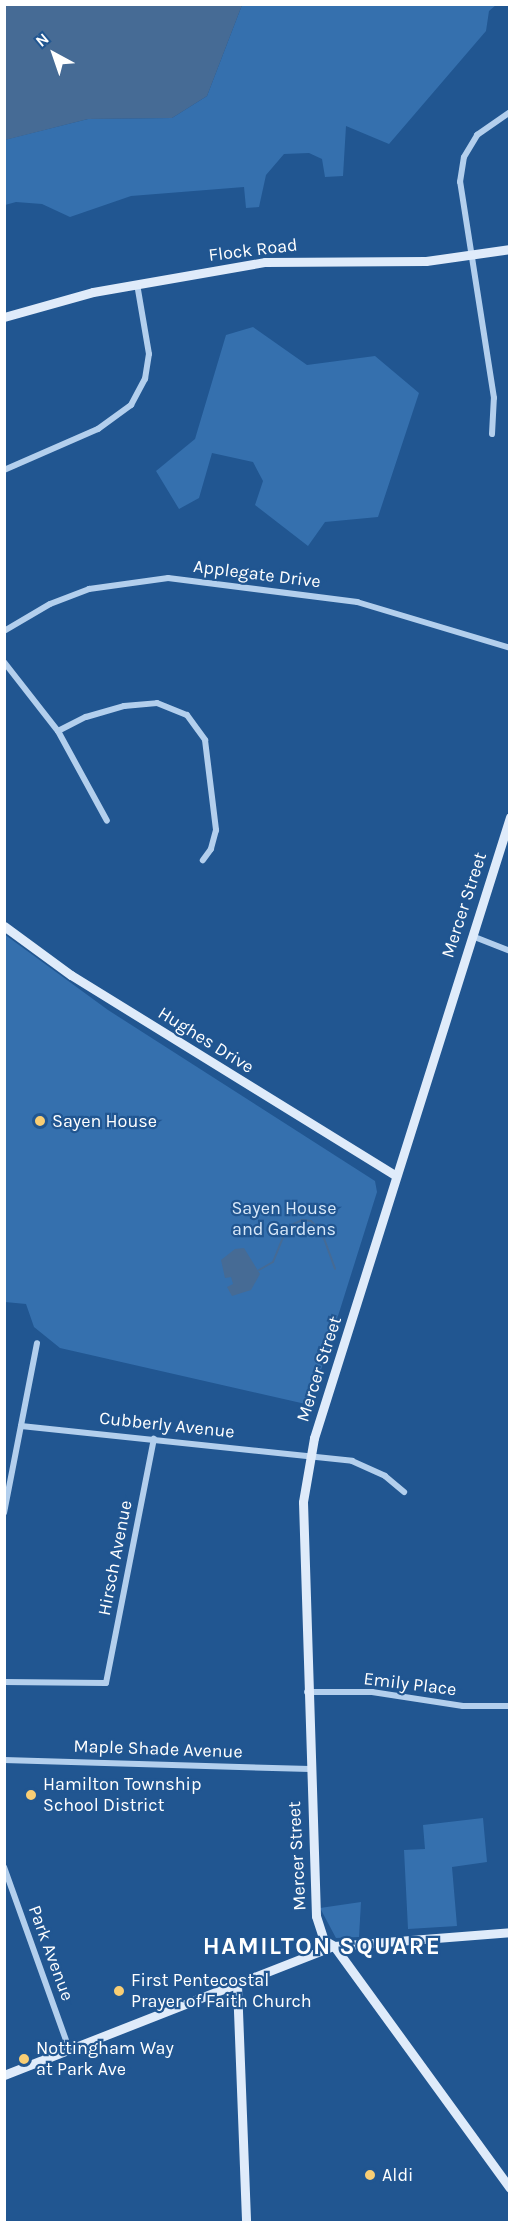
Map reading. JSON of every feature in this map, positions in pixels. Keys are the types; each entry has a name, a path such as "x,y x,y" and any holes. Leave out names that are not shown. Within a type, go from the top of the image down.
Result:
{"street":[{"path":"492,434 494,398 461,169 477,135 510,112"},
{"name":"Flock Road","path":"4,317 55,301 265,262 399,263 472,257 510,249"},
{"path":"4,470 98,429 131,405 145,379 149,354 137,284"},
{"name":"Applegate Drive","path":"4,631 50,604 89,589 168,578 357,602 510,648"},
{"path":"4,662 58,731 107,821"},
{"path":"58,731 101,712 135,705 168,705 187,714 205,740 216,830 211,849 203,860"},
{"name":"Mercer Street","path":"508,2182 334,1946 324,1940 316,1916 307,1692 303,1502 309,1454 510,817"},
{"name":"Hughes Drive","path":"4,926 80,981 396,1176"},
{"path":"472,936 510,951"},
{"path":"4,1513 37,1343"},
{"name":"Cubberly Avenue","path":"21,1426 309,1454 361,1464 385,1476 404,1492"},
{"name":"Hirsch Avenue","path":"4,1682 106,1683 154,1439"},
{"name":"Emily Place","path":"307,1692 372,1692 463,1706 510,1706"},
{"name":"Maple Shade Avenue","path":"4,1760 310,1769"},
{"name":"Park Avenue","path":"4,1867 69,2049"},
{"path":"4,2074 334,1946 510,1932"},
{"path":"237,1985 246,2223"}],"green space":[{"path":"242,5 496,5 489,11 486,31 389,144 346,126 343,176 325,177 322,159 309,153 284,154 266,175 259,207 246,208 244,187 131,196 70,217 42,204 16,202 5,205 4,140 88,119 172,118 207,96"},
{"path":"253,327 307,365 375,356 419,393 378,517 325,522 308,546 255,505 263,481 253,462 212,453 199,498 179,509 156,471 195,439 226,335"},
{"name":"Sayen House and Gardens","path":"4,934 108,1010 375,1181 377,1192 310,1405 60,1348 34,1327 26,1304 5,1302"},
{"path":"483,1818 487,1862 452,1867 457,1926 408,1929 404,1850 425,1849 423,1825"},
{"path":"361,1902 359,1937 336,1938 320,1908"}],"shaded area":[{"path":"4,5 242,5 207,96 172,118 88,119 5,140"},
{"path":"244,1248 260,1274 251,1290 232,1296 227,1287 233,1284 231,1277 225,1278 221,1260 235,1249"}],"waterway":[{"path":"259,1270 273,1262 287,1227 302,1220 311,1221 322,1233 335,1269"}],"place":[{"name":"Sayen House","path":"40,1121"},
{"name":"Hamilton Township School District","path":"31,1795"},
{"name":"First Pentecostal Prayer of Faith Church","path":"119,1991"},
{"name":"Nottingham Way at Park Ave","path":"24,2059"},
{"name":"Aldi","path":"370,2175"}],"district":[{"name":"HAMILTON SQUARE","path":"322,1947"}]}
